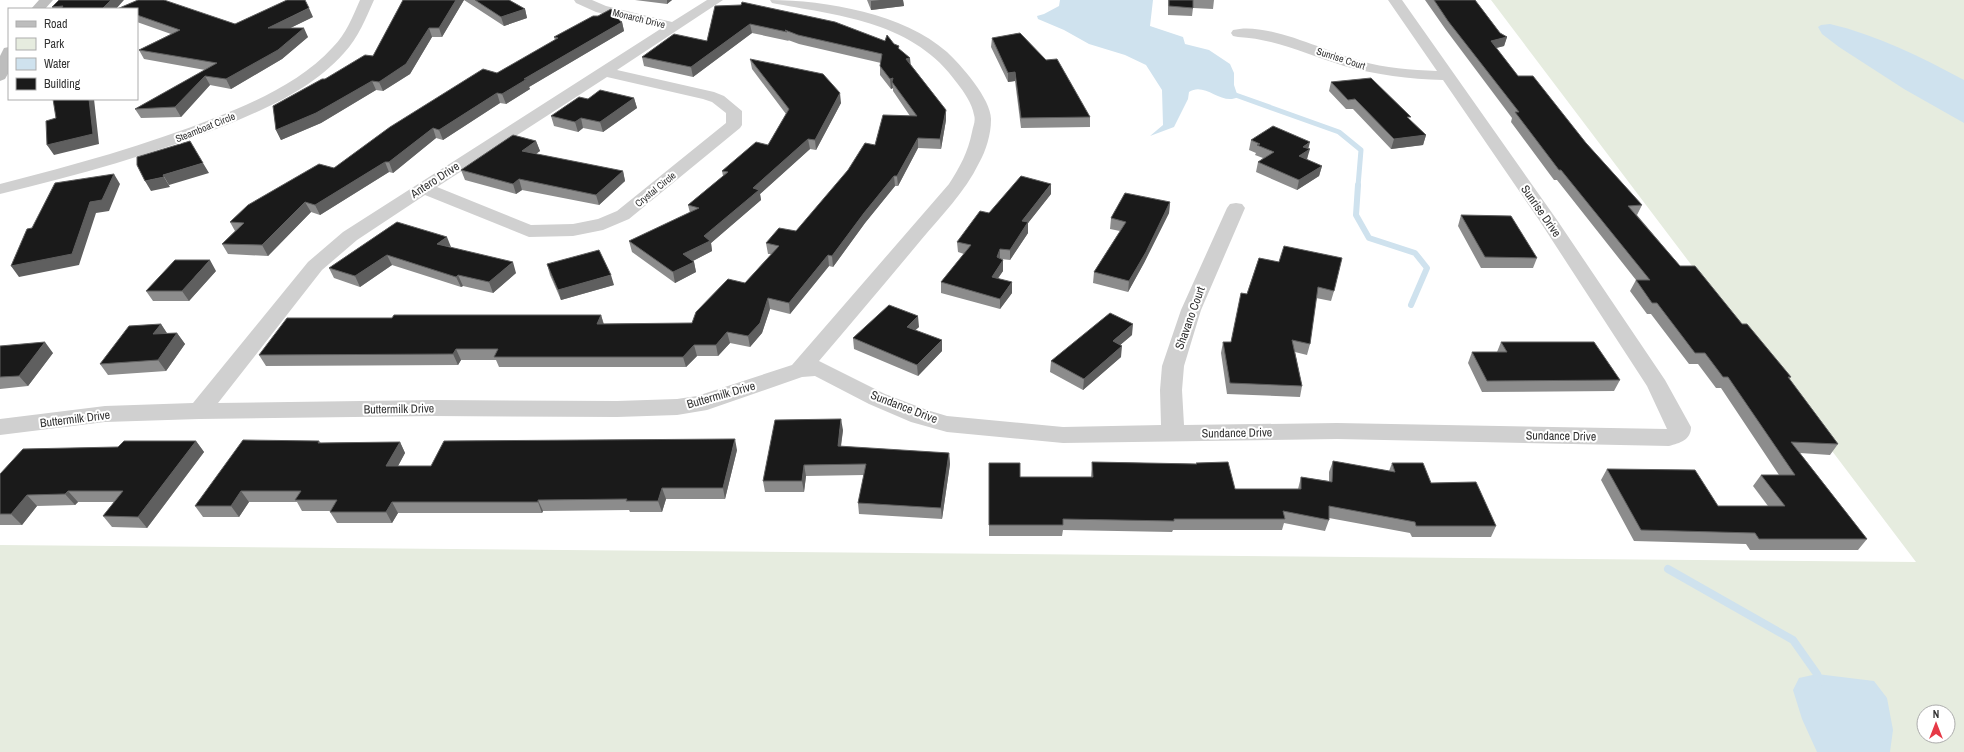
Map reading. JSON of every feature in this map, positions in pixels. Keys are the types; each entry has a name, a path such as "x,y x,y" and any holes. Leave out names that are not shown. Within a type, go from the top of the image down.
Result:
{"street":[{"path":"39,8 46,0"},
{"name":"Steamboat Circle","path":"0,189 156,146 204,129 266,102 308,77 330,60 355,28 367,0"},
{"name":"Monarch Drive","path":"582,0 601,9 674,27"},
{"name":"Antero Drive","path":"200,411 315,266 350,236 716,0"},
{"path":"777,0 880,21 901,29 933,46 949,60 966,83 983,118 978,147 973,162 955,188 800,370"},
{"name":"Sunrise Drive","path":"1395,0 1548,220 1657,385 1678,428"},
{"name":"Sunrise Court","path":"1238,33 1275,37 1348,62 1376,69 1408,74 1447,76"},
{"path":"0,76 8,54"},
{"name":"Crystal Circle","path":"423,188 529,231 573,230 603,224 623,215 734,125 734,111 718,99 605,72"},
{"name":"Shavano Court","path":"1173,433 1171,390 1173,366 1191,310 1236,208"},
{"name":"Sundance Drive","path":"800,370 818,368 877,399 919,416 947,424 1063,435 1337,432 1668,438 1679,433 1678,428"},
{"name":"Buttermilk Drive","path":"0,427 47,423 105,414 200,411 433,408 617,409 677,407 699,404 800,370"}],"green space":[{"path":"1491,0 1964,0 1964,752 0,752 0,545 1916,562"}],"water":[{"path":"1060,0 1153,0 1150,26 1183,37 1185,44 1209,50 1230,64 1234,73 1234,85 1238,97 1232,99 1225,98 1201,89 1195,89 1189,92 1188,99 1174,127 1150,136 1163,125 1162,90 1146,65 1125,55 1089,44 1064,30 1038,19 1037,16 1059,6"},
{"path":"1830,24 1882,40 1932,63 1964,80 1964,123 1904,89 1839,47 1822,34 1818,27 1821,25"},
{"path":"1817,674 1874,681 1887,698 1893,730 1890,752 1817,752 1802,719 1793,690 1799,678"}],"building":[{"path":"59,0 111,0 103,8 62,8 63,6 52,7"},
{"path":"138,0 164,0 235,24 287,0 305,0 309,8 268,28 304,28 278,50 226,79 205,76 175,107 135,109 217,63 139,50 180,30 138,15 138,8 119,8"},
{"path":"403,0 456,0 439,28 429,28 406,64 379,82 372,81 316,113 276,130 273,106 322,79 325,79 365,55 373,56"},
{"path":"475,0 509,0 525,9 501,17"},
{"path":"1169,0 1193,0 1193,8 1169,6"},
{"path":"1434,0 1475,0 1500,33 1507,37 1491,41 1518,76 1533,76 1586,143 1642,205 1628,206 1680,266 1695,266 1742,324 1747,324 1791,377 1788,377 1838,444 1791,442 1867,539 1759,539 1755,533 1641,530 1607,469 1695,470 1718,506 1785,506 1761,475 1795,475 1728,377 1723,377 1705,353 1695,353 1657,303 1652,303 1636,280 1650,280 1561,170 1559,170 1515,112 1519,112 1448,21"},
{"path":"742,2 835,22 885,41 887,35 894,44 899,46 898,48 910,58 906,59 946,110 940,139 918,138 897,176 894,176 832,256 828,255 789,303 768,298 760,323 748,336 727,332 716,345 694,345 683,357 494,357 498,349 456,349 453,354 259,355 287,318 392,318 394,315 601,315 597,324 692,323 696,312 728,279 745,283 779,246 766,243 779,228 796,231 848,170 865,143 875,145 883,115 917,116 892,82 893,78 890,79 880,66 882,54 798,35 785,30 787,32 750,24 691,67 642,57 674,34 707,41 715,6 741,5"},
{"path":"611,9 622,22 524,79 527,79 502,94 497,93 439,130 433,128 389,162 385,162 315,205 305,202 262,245 222,244 244,223 230,222 248,205 319,164 334,168 390,127 483,69 497,73 558,38 554,37 593,16 598,16"},
{"path":"1020,33 1046,60 1057,59 1090,117 1021,118 1015,72 1008,73 992,38"},
{"path":"750,59 823,74 840,93 815,140 808,139 753,188 759,190 704,236 710,241 683,254 694,262 673,272 629,241 699,208 688,205 728,172 722,171 756,142 768,145 789,109"},
{"path":"1371,78 1411,117 1407,117 1426,135 1394,139 1355,99 1348,100 1331,82"},
{"path":"600,90 634,98 600,122 581,118 575,122 551,116 579,97 588,99"},
{"path":"53,100 89,100 93,134 47,145 46,121 56,118"},
{"path":"1273,126 1310,142 1303,147 1310,149 1299,156 1322,166 1299,180 1258,162 1274,152 1257,145 1260,144 1251,140"},
{"path":"513,135 536,141 522,151 623,171 596,195 519,179 513,184 461,170"},
{"path":"190,141 203,163 163,175 164,177 145,181 137,165 137,157"},
{"path":"114,174 102,200 90,202 72,254 11,266 27,229 32,228 55,183"},
{"path":"1021,176 1051,184 1022,221 1028,222 1010,250 1000,249 997,257 1003,260 992,277 1012,282 1000,299 941,282 971,245 957,242 980,211 989,213"},
{"path":"1125,193 1170,202 1146,252 1129,281 1094,272 1126,222 1111,218"},
{"path":"1461,215 1511,216 1537,258 1485,257"},
{"path":"397,222 447,237 437,244 513,262 489,282 458,275 456,277 387,255 355,276 329,268"},
{"path":"1284,246 1342,258 1334,291 1318,287 1310,344 1292,340 1302,386 1230,383 1223,342 1231,342 1241,293 1247,294 1259,258 1279,262"},
{"path":"599,250 611,275 558,290 547,264"},
{"path":"175,260 210,260 182,291 146,291"},
{"path":"889,305 918,316 907,327 942,340 917,365 853,338"},
{"path":"1110,313 1133,324 1113,341 1122,346 1084,379 1051,361"},
{"path":"161,324 153,334 177,333 158,360 100,364 129,326"},
{"path":"45,342 19,376 0,377 0,346"},
{"path":"1501,342 1594,342 1620,380 1487,381 1472,352 1507,352"},
{"path":"841,419 838,446 949,453 941,508 858,503 866,464 804,465 802,481 763,481 775,420"},
{"path":"735,439 723,488 662,488 658,501 626,501 627,499 538,500 538,502 392,502 386,512 330,512 337,500 295,500 301,491 241,491 231,506 195,506 243,440 319,441 318,443 400,442 386,466 431,466 444,441"},
{"path":"124,441 196,441 138,517 103,516 123,491 68,491 65,494 27,495 11,514 0,514 0,474 23,449 118,447"},
{"path":"1333,461 1395,472 1392,463 1423,463 1431,483 1476,482 1496,526 1416,526 1415,522 1329,506 1329,520 1283,511 1285,519 1174,519 1174,521 1063,519 1063,525 989,525 989,463 1020,463 1020,477 1093,477 1092,462 1197,464 1196,463 1228,462 1235,489 1301,489 1301,477 1332,482"}],"waterway":[{"path":"1230,93 1339,132 1361,150 1358,186"},
{"path":"1358,185 1356,215 1369,238 1415,253 1427,268 1411,305"},
{"path":"1668,569 1793,640 1817,674 1820,682"}]}
